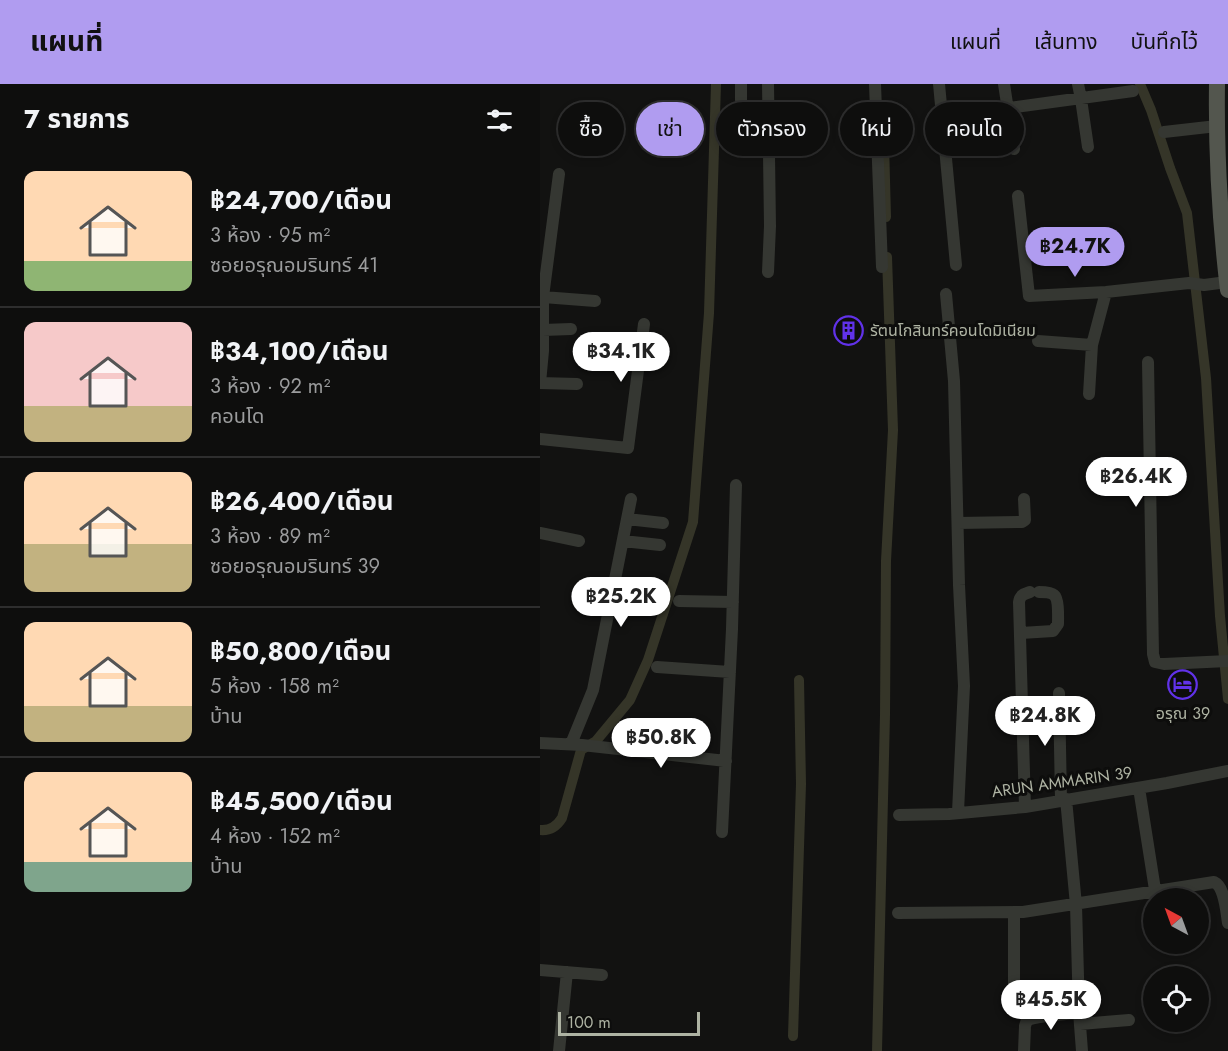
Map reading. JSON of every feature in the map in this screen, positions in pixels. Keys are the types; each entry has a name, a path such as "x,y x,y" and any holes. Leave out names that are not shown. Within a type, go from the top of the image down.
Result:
{"main road":[{"path":"1205,84 1217,123"},
{"path":"1217,84 1220,203 1228,286"}],"street":[{"path":"741,84 741,100"},
{"path":"768,84 770,226 768,272"},
{"path":"875,84 882,267"},
{"path":"939,84 956,265"},
{"path":"1004,84 1008,102"},
{"path":"1078,84 1088,147"},
{"path":"1024,106 1133,91"},
{"path":"1164,132 1217,123"},
{"path":"559,174 543,297 543,351 540,383 577,384"},
{"path":"1018,196 1029,296 1194,284 1228,286"},
{"path":"1089,394 1092,345 1106,292"},
{"path":"946,294 954,381 964,686 958,812"},
{"path":"543,297 595,301"},
{"path":"540,439 628,448 644,324"},
{"path":"543,330 571,329"},
{"path":"1038,341 1092,345"},
{"path":"1148,362 1153,654 1155,662 1164,664 1228,661"},
{"path":"722,832 736,484"},
{"path":"577,745 593,690 630,499"},
{"path":"958,523 1022,522 1024,520 1024,499"},
{"path":"627,519 663,523"},
{"path":"540,533 579,541"},
{"path":"623,541 660,545"},
{"path":"1021,633 1053,631 1058,624 1055,596 1051,593 1035,592 1023,594 1020,598 1025,807"},
{"path":"679,601 733,602"},
{"path":"657,667 730,672"},
{"path":"1059,693 1064,800 1076,904 1079,1018 1083,1051"},
{"path":"540,743 726,761"},
{"name":"ARUN AMMARIN 39","path":"899,815 949,814 1025,807 1228,771"},
{"path":"1139,788 1155,888"},
{"path":"1185,888 1214,882 1218,884 1221,888 1228,923"},
{"path":"898,913 1023,912 1143,896"},
{"path":"1014,912 1014,995"},
{"path":"540,970 602,975"},
{"path":"559,1051 567,972"},
{"path":"1024,1051 1024,1026 1027,1020 1036,1017 1067,1015 1079,1018 1130,1020"}],"waterway":[{"path":"540,830 553,827 562,818 581,750 596,741 630,700 648,660 693,522 709,313 716,84"},
{"path":"1140,84 1187,213 1206,378 1220,616 1228,699"},
{"path":"884,156 886,217"},
{"path":"877,1051 885,715 886,561 893,430 887,257"},
{"path":"793,1036 801,784 799,680"}],"place":[{"name":"รัตนโกสินทร์คอนโดมิเนียม","path":"849,330"},
{"name":"อรุณ 39","path":"1183,685"}]}
